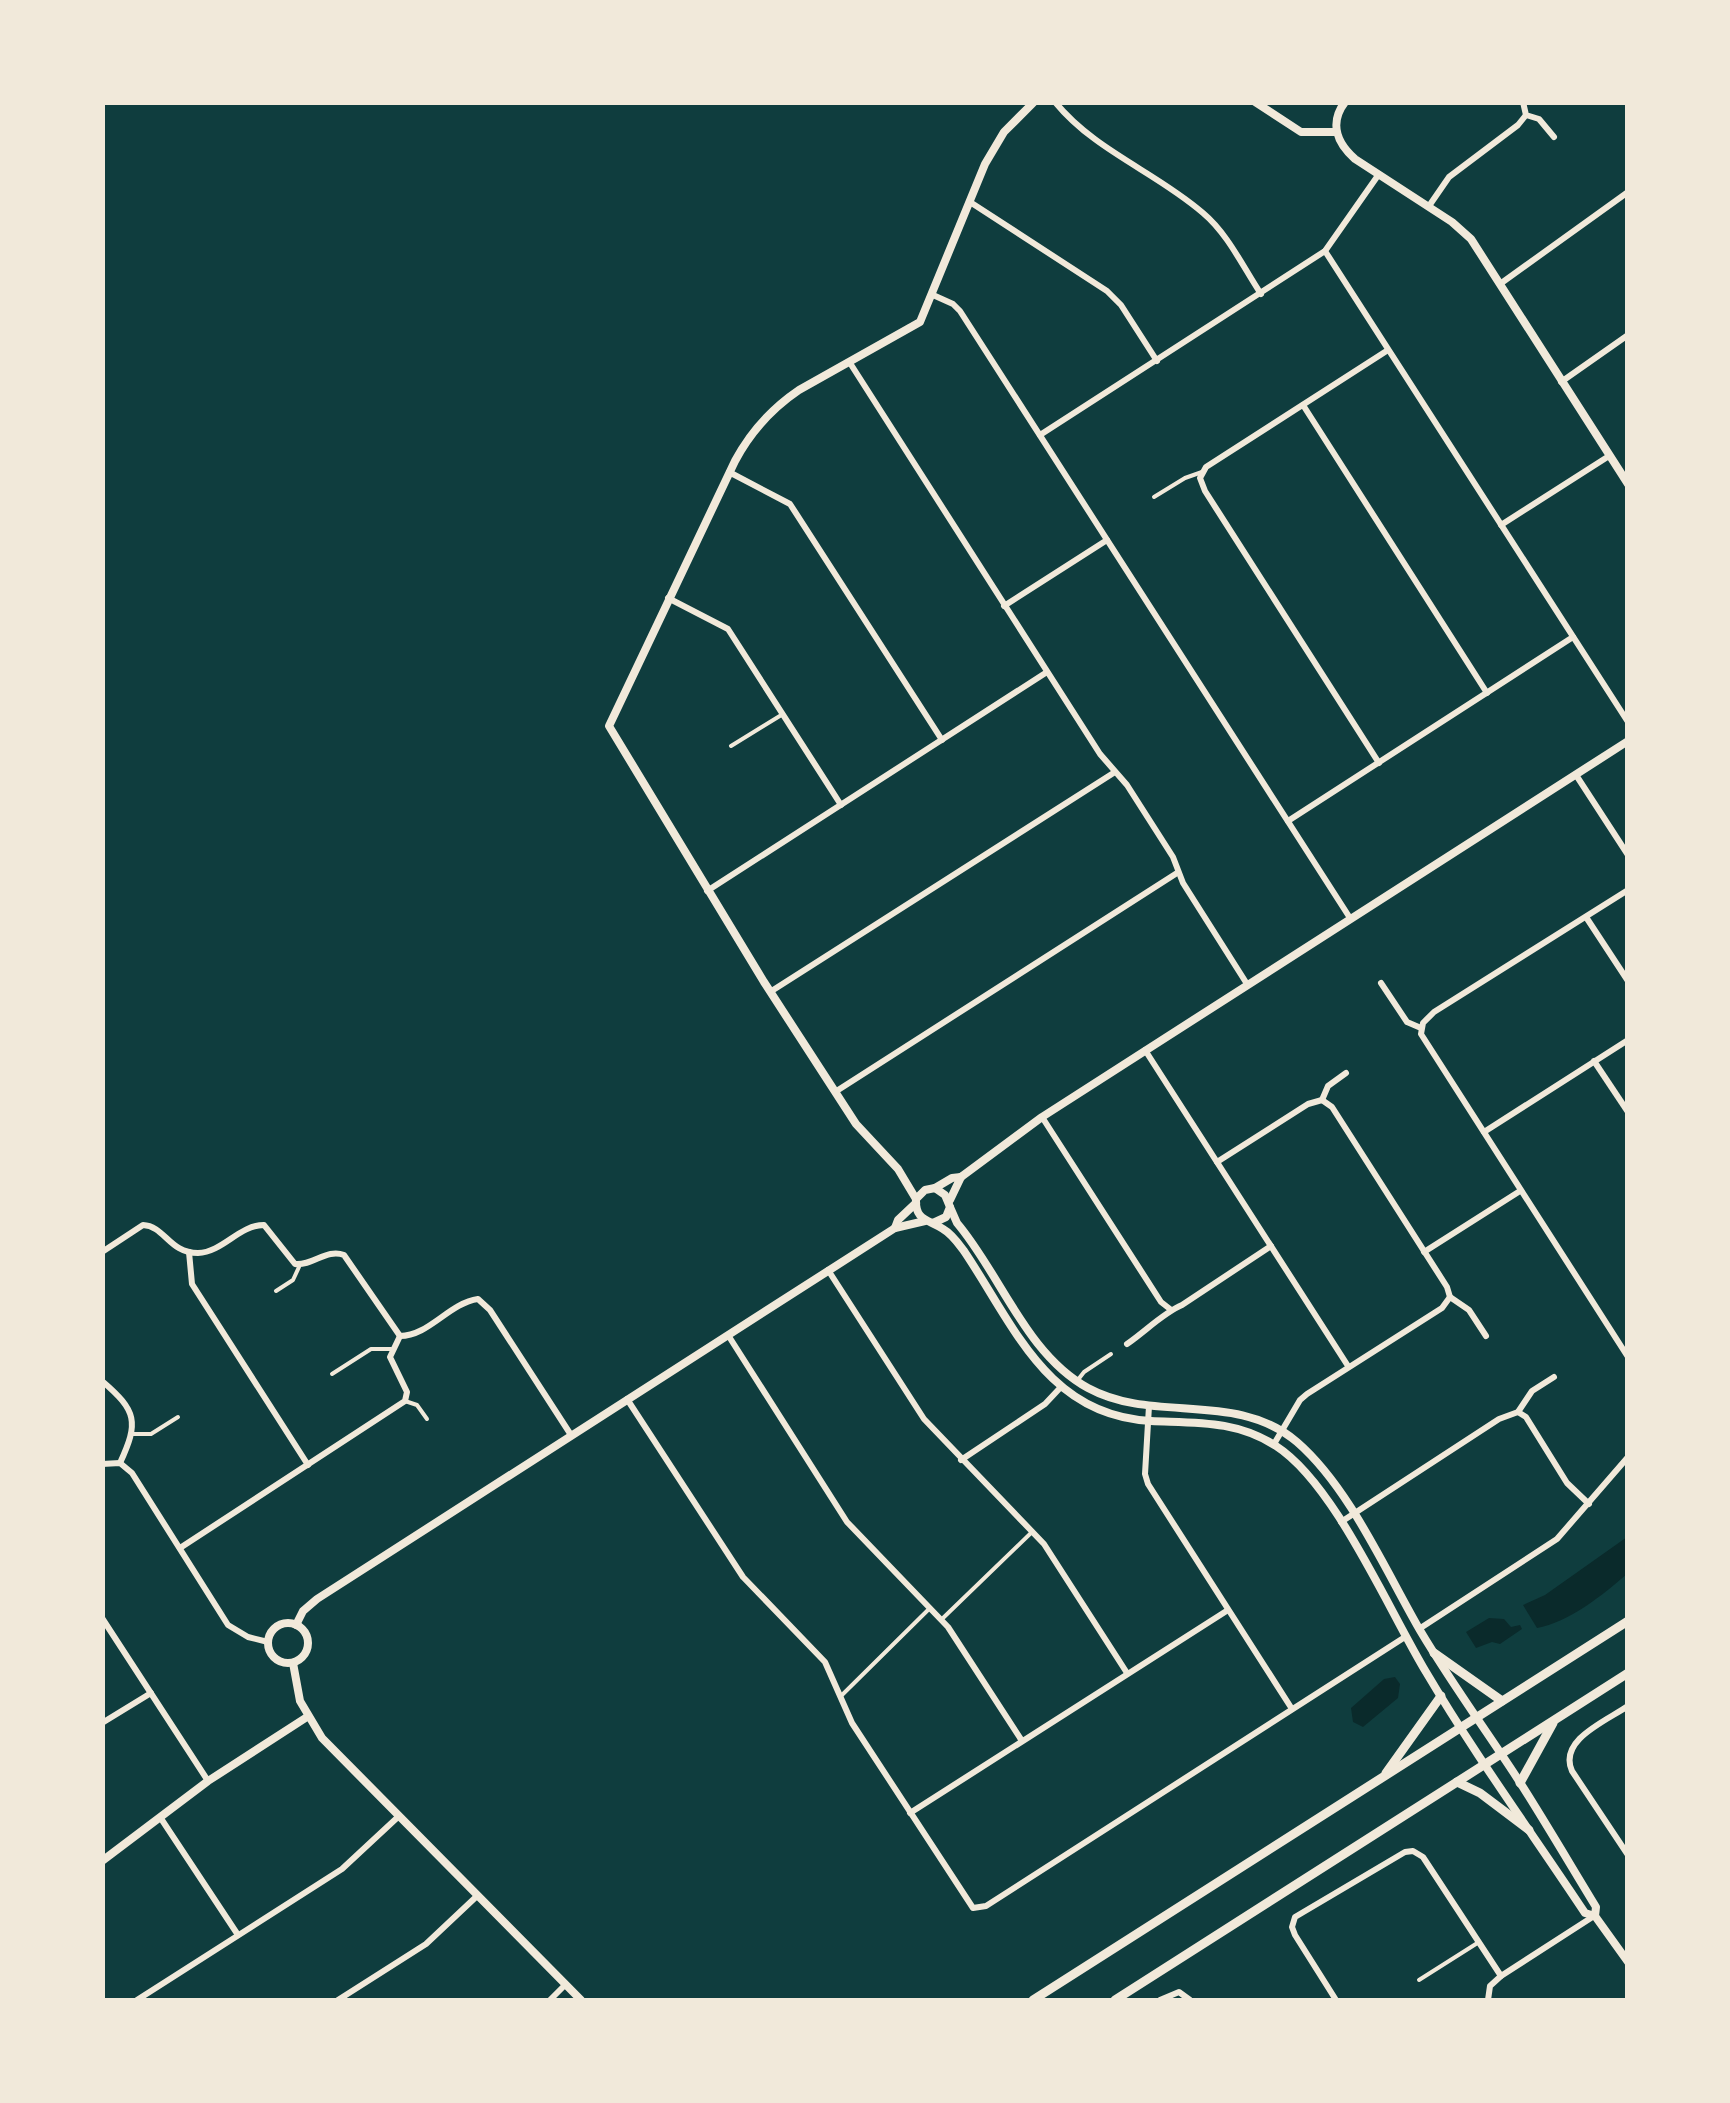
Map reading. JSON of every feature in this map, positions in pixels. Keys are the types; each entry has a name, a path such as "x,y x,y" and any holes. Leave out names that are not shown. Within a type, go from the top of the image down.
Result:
{"main road":[{"path":"1033,2000 1628,1621"},
{"path":"1434,1653 1502,1701"},
{"path":"1115,2000 1628,1673"},
{"path":"1381,1779 1429,1718 1441,1696"},
{"path":"1520,1784 1554,1721"},
{"path":"1457,1782 1530,1830"}],"street":[{"path":"1034,102 994,147 925,315 912,329 799,390 752,432 729,472 609,726 706,891 835,1092 865,1134 898,1169 916,1201 917,1213 945,1230 962,1248 1027,1350 1060,1388 1082,1402 1148,1421 1226,1424 1274,1444 1306,1471 1341,1522 1441,1696 1585,1913 1596,1916"},
{"path":"1055,102 1078,128 1214,223 1261,294"},
{"path":"1254,102 1301,132 1336,132"},
{"path":"1345,102 1336,118 1336,132 1349,154 1429,206 1471,240 1628,484"},
{"path":"1523,102 1526,115"},
{"path":"1526,115 1539,119 1554,138"},
{"path":"1429,206 1449,177 1526,115"},
{"path":"1040,435 1325,251 1379,174"},
{"path":"1500,284 1628,192"},
{"path":"970,202 1107,291 1121,304 1157,361"},
{"path":"1325,251 1628,722"},
{"path":"933,295 960,311 1350,918"},
{"path":"1562,382 1628,334"},
{"path":"1379,763 1200,478 1202,472 1388,350"},
{"path":"850,363 1100,754 1173,857 1177,873 1248,984"},
{"path":"1303,405 1487,693"},
{"path":"1501,525 1609,456"},
{"path":"729,472 790,504 942,740"},
{"path":"1004,606 1107,540"},
{"path":"668,598 728,629 841,805"},
{"path":"1288,821 1574,637"},
{"path":"706,891 1047,672"},
{"path":"896,1228 898,1220 932,1188 960,1177 1042,1117 1628,741"},
{"path":"770,992 1116,772"},
{"path":"1576,775 1628,854"},
{"path":"835,1092 1177,873"},
{"path":"1628,890 1434,1012 1421,1028 1422,1038 1628,1358"},
{"path":"1586,916 1628,982"},
{"path":"1381,983 1407,1022 1421,1028"},
{"path":"1484,1132 1628,1040"},
{"path":"1145,1050 1348,1366"},
{"path":"1594,1062 1628,1112"},
{"path":"1322,1100 1328,1086 1346,1073"},
{"path":"1217,1162 1308,1104 1322,1100"},
{"path":"1322,1100 1332,1107 1448,1287 1450,1298 1470,1310 1486,1336"},
{"path":"1042,1117 1161,1302 1170,1308"},
{"path":"898,1169 932,1188 950,1204 957,1223 1043,1350 1077,1381 1110,1398 1150,1406 1228,1411 1261,1420 1282,1431 1311,1456 1353,1514 1434,1653 1520,1784 1596,1907 1596,1916 1628,1962"},
{"path":"296,1625 317,1599 828,1270 896,1228 946,1217 960,1177"},
{"path":"1424,1252 1520,1191"},
{"path":"102,1252 142,1224 154,1226 175,1247 189,1252 208,1252 251,1226 264,1225 289,1258 300,1265 333,1252 344,1255 400,1336"},
{"path":"1127,1344 1160,1322 1170,1308 1182,1305 1271,1246"},
{"path":"189,1252 192,1284 308,1465"},
{"path":"828,1270 924,1420 1050,1553 1127,1673"},
{"path":"1274,1444 1300,1400 1442,1308 1450,1298"},
{"path":"180,1548 405,1401 406,1392 391,1364 391,1350 400,1336 416,1333 470,1300 482,1301 571,1434"},
{"path":"727,1334 847,1522 941,1619 1022,1741"},
{"path":"1341,1522 1499,1419 1518,1412 1526,1397 1554,1377"},
{"path":"102,1380 131,1413 132,1434 120,1463"},
{"path":"961,1460 1045,1404 1060,1388"},
{"path":"627,1398 732,1562 825,1662 852,1724 964,1900 973,1908 979,1908 1405,1637"},
{"path":"1150,1406 1145,1474 1148,1484 1292,1709"},
{"path":"1518,1412 1526,1418 1574,1492 1588,1504"},
{"path":"1419,1628 1557,1540 1628,1457"},
{"path":"102,1464 120,1463 132,1473 228,1625 248,1638 268,1642"},
{"path":"910,1813 1228,1610"},
{"path":"102,1618 208,1781"},
{"path":"288,1623 303,1630 308,1644 301,1659 293,1663 279,1660 268,1642 275,1629 288,1623"},
{"path":"293,1663 296,1688 322,1738 584,2000"},
{"path":"102,1723 151,1693"},
{"path":"1628,1706 1580,1738 1572,1746 1568,1760 1572,1772 1628,1855"},
{"path":"102,1860 208,1781 308,1717"},
{"path":"160,1816 238,1935"},
{"path":"141,2000 342,1870 398,1816"},
{"path":"1336,2000 1295,1935 1295,1917 1405,1852 1413,1851 1423,1857 1501,1976"},
{"path":"338,2000 430,1941 477,1896"},
{"path":"1488,2000 1490,1986 1501,1976 1596,1916"},
{"path":"550,2000 566,1984"},
{"path":"1160,2000 1179,1992 1190,2000"}],"lane":[{"path":"1154,497 1202,472"},
{"path":"732,746 783,714"},
{"path":"276,1292 293,1280 300,1265"},
{"path":"332,1374 371,1349 391,1350"},
{"path":"1077,1381 1111,1354"},
{"path":"405,1401 417,1405 427,1419"},
{"path":"132,1434 151,1434 178,1417"},
{"path":"941,1619 1032,1532"},
{"path":"840,1696 930,1608"},
{"path":"1419,1980 1479,1942"}],"water":[{"path":"1627,1537 1627,1574 1573,1614 1537,1628 1523,1605 1545,1595"},
{"path":"1489,1618 1504,1619 1511,1627 1520,1625 1522,1629 1500,1644 1492,1642 1476,1648 1466,1632"},
{"path":"1395,1677 1400,1684 1398,1698 1363,1727 1353,1722 1351,1708 1384,1679"}]}
